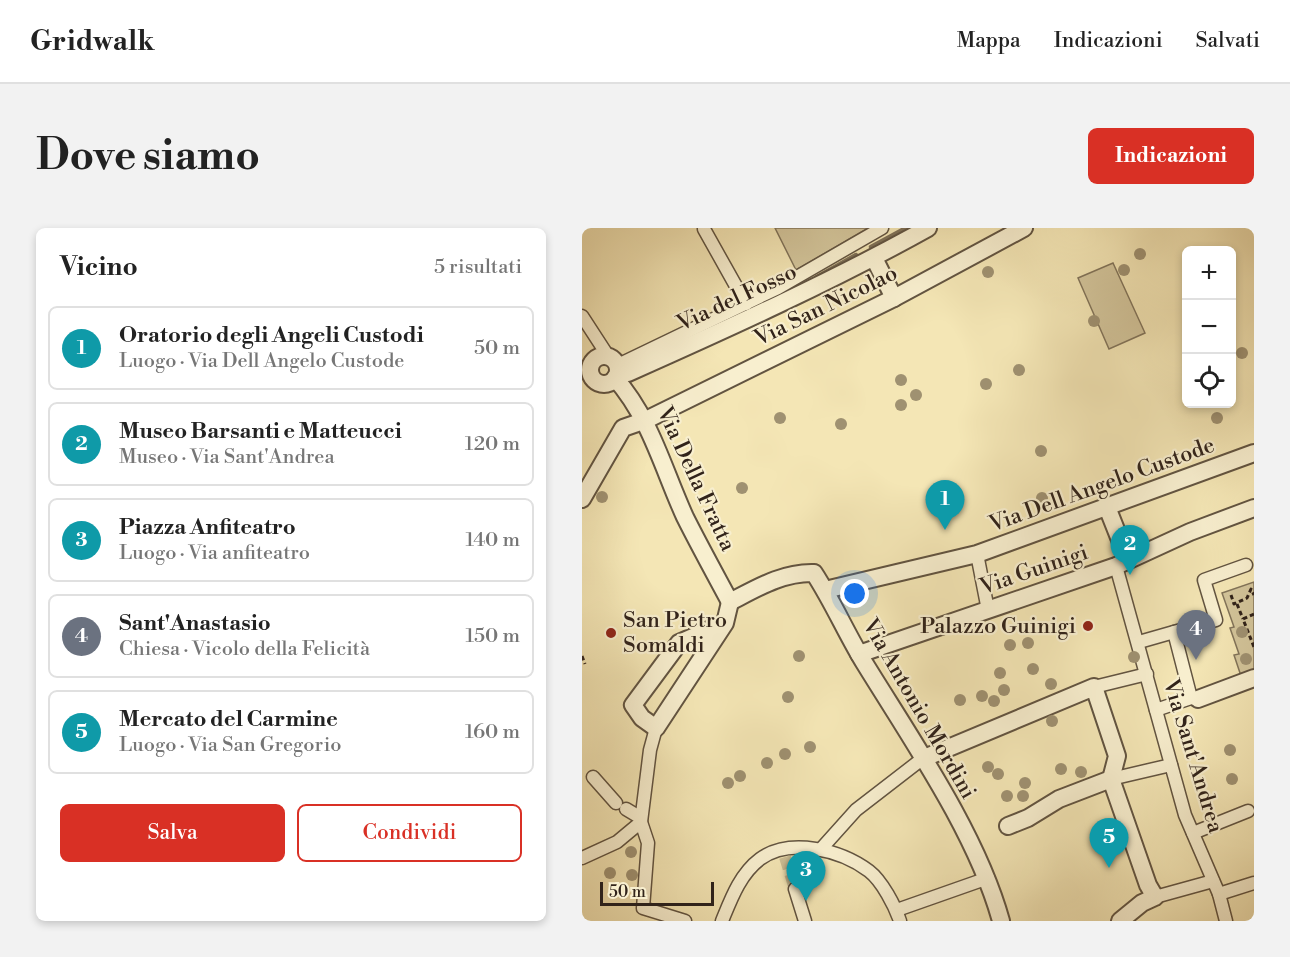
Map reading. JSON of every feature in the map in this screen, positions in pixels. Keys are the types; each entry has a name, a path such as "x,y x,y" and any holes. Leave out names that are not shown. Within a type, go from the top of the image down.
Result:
{"street":[{"name":"Via del Fosso","path":"615,369 746,303 882,228"},
{"name":"Via del Fosso","path":"615,369 628,373 718,333 874,258 928,228"},
{"name":"Via San Nicolao","path":"582,499 620,431 894,298 1024,228"},
{"path":"704,229 746,303"},
{"path":"864,238 874,258"},
{"name":"Via San Nicolao","path":"874,258 894,298"},
{"path":"582,316 615,369"},
{"path":"595,359 615,369 603,384 595,380 586,370 595,359"},
{"name":"Via Della Fratta","path":"615,369 646,420 685,516 730,602"},
{"name":"Via Dell Angelo Custode","path":"825,590 977,554 1254,453"},
{"path":"1107,507 1122,563"},
{"name":"Via Guinigi","path":"859,654 1122,563 1190,532 1254,508"},
{"path":"977,554 988,610"},
{"name":"Via Sant'Andrea","path":"1122,563 1139,642 1172,765 1193,833 1219,894 1227,921"},
{"path":"1139,642 1216,620 1204,580 1246,565"},
{"name":"Via Antonio Mordini","path":"730,602 776,579 802,572 814,573 988,878 1001,921"},
{"path":"685,921 643,908 648,843 641,820 650,750 656,728 725,623 730,602"},
{"path":"656,728 642,718 633,705 679,643 725,623"},
{"path":"1174,632 1195,698"},
{"path":"821,849 856,810 922,759 1094,687 1147,674"},
{"path":"1156,710 1254,678"},
{"path":"1094,687 1117,756 1111,779 1148,885 1155,897"},
{"path":"1008,826 1028,818 1059,799 1111,779 1172,765"},
{"path":"593,777 621,806 641,820"},
{"path":"1193,833 1248,811"},
{"path":"582,858 617,842 641,820"},
{"path":"722,921 736,887 761,858 784,854 798,848 821,849 843,856 870,872 899,916 988,878"},
{"path":"1121,921 1142,903 1155,897 1213,881"},
{"path":"1219,894 1254,883"},
{"path":"795,889 805,921"}],"path":[{"path":"1237,604 1247,598 1251,589 1254,595"},
{"path":"1231,595 1244,619 1254,647"},
{"path":"1244,619 1254,614"},
{"path":"582,656 585,664"}],"shaded area":[{"path":"775,228 868,228 796,270"},
{"path":"1113,263 1145,333 1109,349 1078,278"},
{"path":"1254,582 1254,673 1242,679 1234,655 1239,654 1230,628 1234,627 1222,593"}],"waterway":[{"path":"871,247 906,228"},
{"path":"817,277 856,255"}],"tunnel":[{"path":"785,857 795,889"}],"place":[{"name":"Oratorio degli Angeli Custodi","path":"945,530"},
{"name":"Museo Barsanti e Matteucci","path":"1130,575"},
{"name":"Palazzo Guinigi","path":"1088,626"},
{"name":"San Pietro Somaldi","path":"611,633"},
{"name":"Sant'Anastasio","path":"1196,660"},
{"name":"Mercato del Carmine","path":"1109,868"},
{"name":"Piazza Anfiteatro","path":"806,901"}]}
